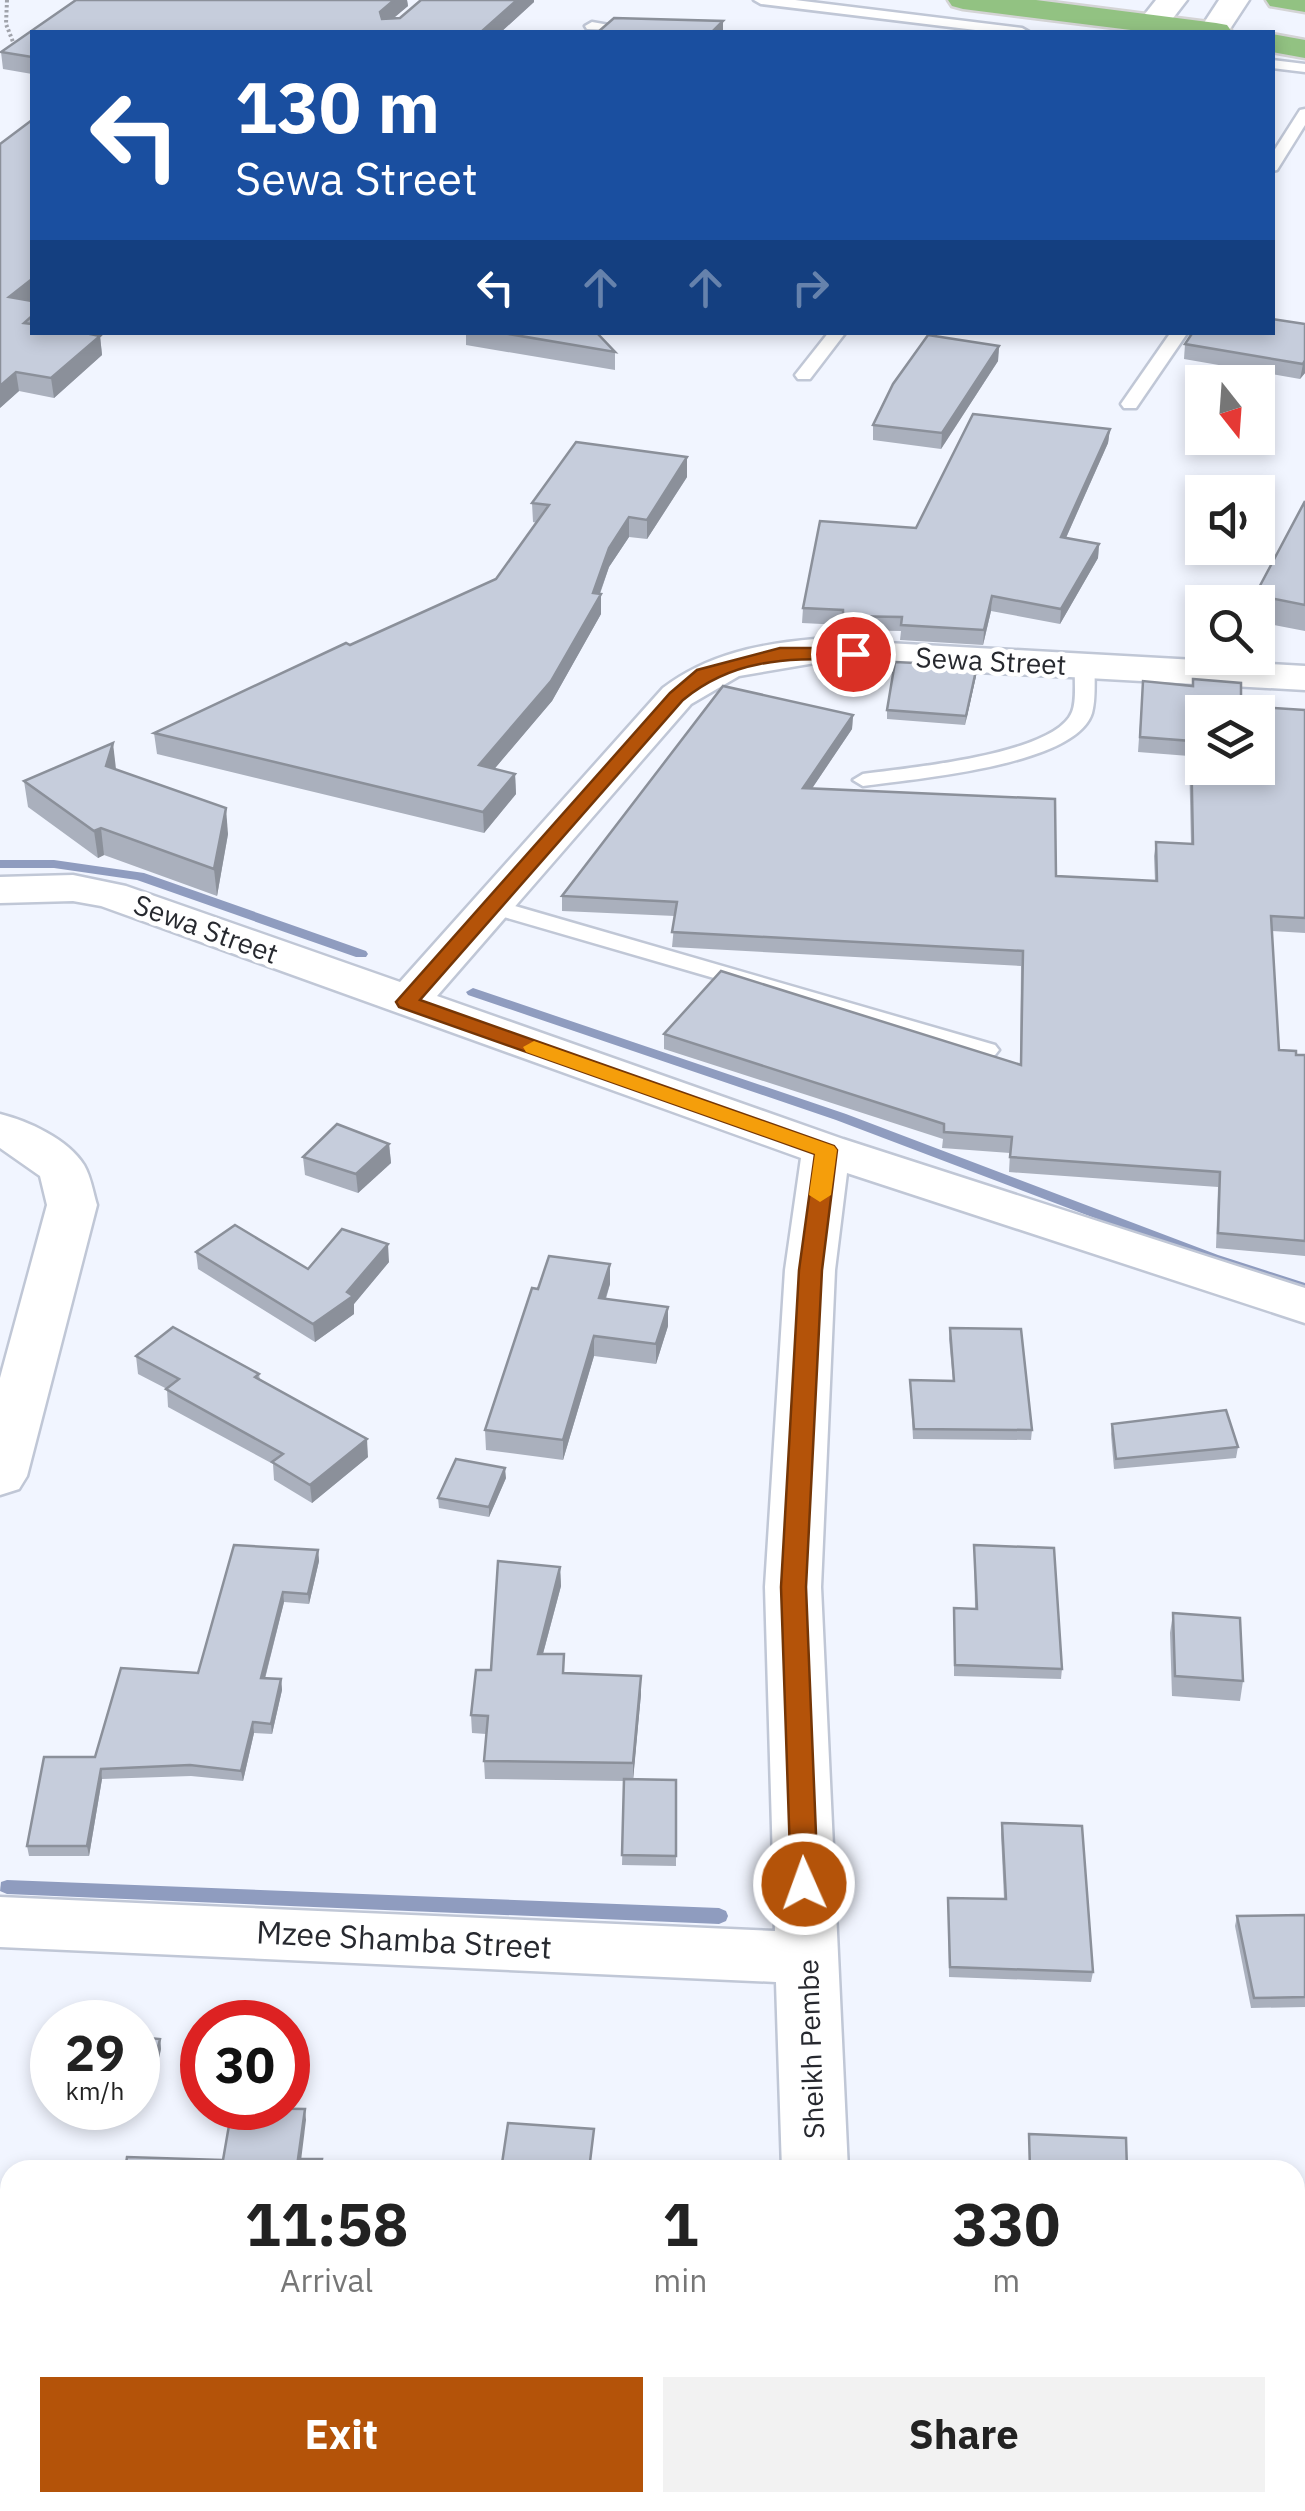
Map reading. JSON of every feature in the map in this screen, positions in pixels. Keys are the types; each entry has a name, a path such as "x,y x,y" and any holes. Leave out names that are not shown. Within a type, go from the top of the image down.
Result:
{"highway":[{"path":"964,0 1162,12 1210,30"},
{"path":"1282,0 1305,3"},
{"path":"1275,44 1305,49"}],"main road":[{"path":"1216,30 1234,0"}],"street":[{"name":"Sewa Street","path":"407,1002 677,696 703,674 764,656 815,652 1305,678"},
{"name":"Sewa Street","path":"0,890 73,888 111,896 826,1150 1305,1306"},
{"path":"0,1129 34,1146 62,1170 72,1205 0,1476"},
{"name":"Sheikh Pembe","path":"815,2160 794,1587 810,1270 826,1150"},
{"name":"Mzee Shamba Street","path":"0,1922 807,1958"}],"lane":[{"path":"760,0 1007,30"},
{"path":"592,26 636,30"},
{"path":"1275,64 1305,68"},
{"path":"1275,162 1305,113"},
{"path":"804,375 836,335"},
{"path":"1130,404 1178,335"},
{"path":"863,780 984,764 1059,738 1082,714 1085,666"},
{"path":"491,906 987,1050"}],"path":[{"path":"7,0 6,24 18,51"},
{"path":"14,44 30,47"}],"building":[{"path":"76,0 394,0 380,12 382,19 400,18 421,0 517,0 483,30 33,30"},
{"path":"614,18 723,21 714,30 600,30"},
{"path":"30,32 30,57 1,52"},
{"path":"30,122 30,281 9,297 30,301 30,318 24,323 30,324 30,335 100,336 51,378 16,372 0,386 0,144"},
{"path":"1275,319 1305,324 1303,364 1185,344 1191,335 1275,335"},
{"path":"515,335 599,335 615,352"},
{"path":"928,335 999,346 942,433 873,425 893,384"},
{"path":"973,414 1110,429 1061,537 1099,544 1061,609 992,596 984,630 901,625 902,617 843,616 843,610 803,608 820,521 916,528"},
{"path":"576,442 687,457 647,520 629,517 609,548 593,593 601,594 551,681 479,765 515,774 483,812 154,733 346,643 350,645 496,579 549,505 532,503"},
{"path":"1305,501 1305,605 1275,599 1275,585 1260,585 1271,565 1275,565 1275,557"},
{"path":"895,662 977,666 966,716 887,710"},
{"path":"1193,679 1241,683 1241,695 1185,695 1185,741 1140,737 1143,681 1193,686"},
{"path":"723,686 853,715 803,788 1055,799 1056,876 1157,881 1156,842 1193,844 1192,785 1275,785 1275,708 1305,710 1305,918 1271,916 1279,1050 1305,1055 1305,1241 1218,1233 1220,1172 1010,1157 1012,1137 944,1132 944,1124 664,1034 721,971 1021,1065 1023,951 672,932 677,902 562,896"},
{"path":"113,743 106,766 226,808 214,869 101,828 94,831 24,781"},
{"path":"337,1124 389,1144 356,1174 303,1157"},
{"path":"235,1225 308,1269 342,1229 388,1244 347,1292 353,1296 313,1324 196,1252"},
{"path":"549,1256 610,1264 599,1298 668,1307 656,1344 594,1336 563,1440 485,1430 532,1288 538,1289"},
{"path":"173,1327 367,1439 310,1485 272,1462 283,1454 166,1389 179,1379 136,1356"},
{"path":"950,1328 1021,1329 1032,1430 914,1429 910,1380 954,1381"},
{"path":"1226,1410 1238,1447 1116,1459 1112,1424"},
{"path":"456,1459 505,1468 489,1507 438,1498"},
{"path":"234,1545 318,1550 308,1594 283,1592 261,1678 281,1679 271,1724 253,1722 241,1771 190,1765 101,1769 87,1846 27,1846 44,1757 95,1757 121,1668 198,1673"},
{"path":"974,1545 1054,1548 1062,1669 955,1665 954,1608 977,1609"},
{"path":"498,1561 560,1567 538,1654 564,1654 563,1673 641,1676 633,1763 484,1761 488,1716 471,1715 476,1670 491,1670"},
{"path":"1173,1613 1240,1618 1243,1681 1175,1676"},
{"path":"624,1779 676,1780 676,1856 622,1855"},
{"path":"1002,1823 1082,1826 1093,1972 950,1967 948,1898 1006,1899"},
{"path":"1305,1915 1305,1997 1254,1998 1237,1916"},
{"path":"508,2123 594,2129 590,2160 502,2160"},
{"path":"228,2130 302,2130 298,2159 322,2160 223,2160"},
{"path":"1029,2134 1126,2138 1127,2160 1030,2160"},
{"path":"127,2157 223,2160 127,2160"}],"waterway":[{"path":"0,864 54,864 139,876 361,954"},
{"path":"473,992 841,1117 1213,1258 1305,1288"},
{"path":"7,1887 719,1916"}],"slow traffic":[{"path":"534,1047 826,1150 820,1195"}],"route":[{"path":"804,1884 794,1587 810,1270 826,1150 407,1002 677,696 703,674 780,654 853,654"}]}
